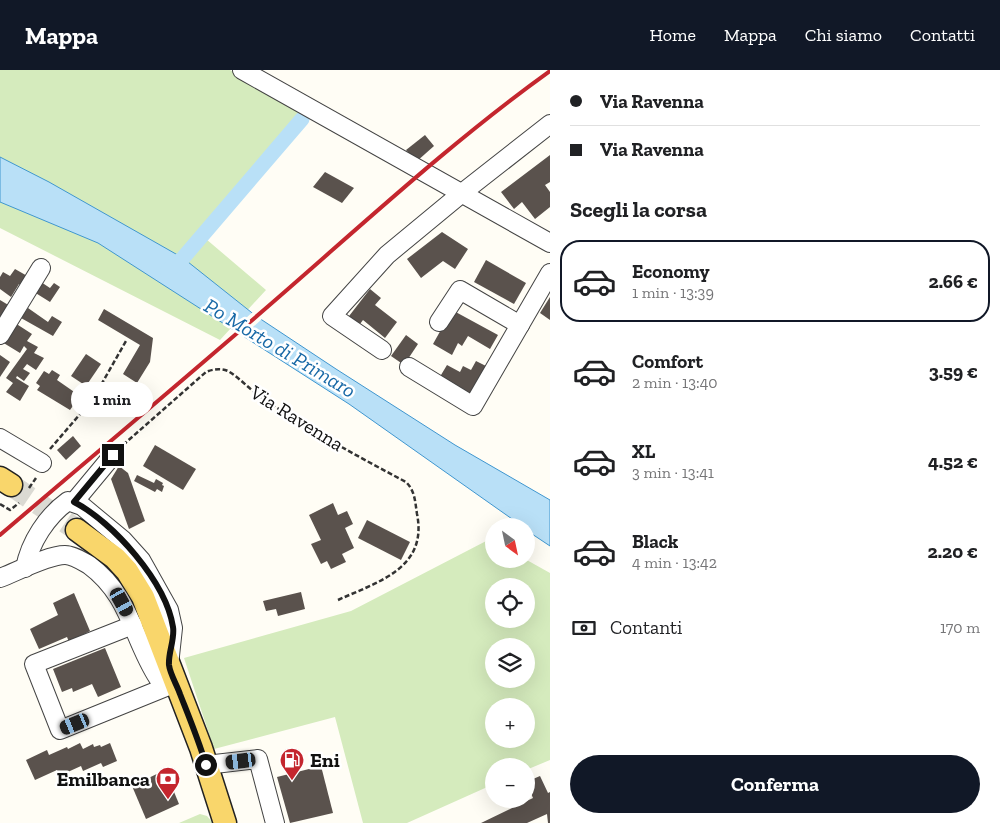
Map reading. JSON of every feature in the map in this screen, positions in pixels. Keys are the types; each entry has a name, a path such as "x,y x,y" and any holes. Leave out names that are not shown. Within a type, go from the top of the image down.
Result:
{"main road":[{"path":"77,530 115,558 127,570 143,597 206,765 225,823"}],"street":[{"path":"242,70 550,243"},
{"path":"382,350 332,316 387,256 462,193 550,124"},
{"path":"0,335 41,268"},
{"path":"409,368 474,406 550,273"},
{"path":"439,322 460,290 520,325"},
{"path":"0,438 42,463"},
{"path":"25,568 32,545 51,516 69,503 113,455"},
{"path":"0,578 64,555 80,560 109,582 117,593 155,672 166,685 172,678 173,628 168,610 141,560 123,540 82,506 69,503"},
{"path":"134,626 34,664 60,730 172,678"},
{"path":"206,765 258,759 276,823"}],"path":[{"path":"42,463 53,444 93,399 126,341"},
{"name":"Via Ravenna","path":"113,455 206,372 221,369 228,371 261,397 357,456 406,482 412,488 419,522 419,539 413,550 404,565 396,572 338,600"},
{"path":"4,489 10,510"}],"green space":[{"path":"0,70 230,70 259,86 309,119 206,239 266,290 220,340 0,228"},
{"path":"485,542 485,568 535,568 535,565 550,573 550,760 535,766 535,758 485,758 485,788 407,823 363,823 335,717 214,749 184,658 351,611"},
{"path":"200,814 207,816 213,823 179,823"}],"water":[{"name":"Po Morto di Primaro","path":"0,157 49,182 183,258 256,316 336,369 455,445 550,500 550,546 535,536 535,518 511,518 349,404 98,243 0,202"}],"pier":[{"path":"254,311 263,318 241,338 231,331"}],"building":[{"path":"425,135 434,146 416,162 406,150"},
{"path":"550,155 550,182 545,185 550,192 550,207 535,219 522,202 514,209 501,192"},
{"path":"325,172 354,188 342,203 313,187"},
{"path":"442,232 468,249 455,269 443,261 421,278 407,259"},
{"path":"486,260 526,283 514,304 474,282"},
{"path":"15,269 29,277 23,286 19,284 11,297 0,289 0,277 3,272 10,276"},
{"path":"41,282 50,288 54,283 60,287 50,302 34,292"},
{"path":"370,289 381,298 375,305 397,322 385,338 363,320 357,328 346,320"},
{"path":"550,297 550,320 540,313"},
{"path":"0,300 10,306 0,322"},
{"path":"28,308 48,322 52,316 62,322 53,336 21,318"},
{"path":"104,309 153,338 150,362 137,383 123,374 140,345 98,320"},
{"path":"452,310 498,335 490,349 468,336 462,346 458,343 452,355 433,344"},
{"path":"15,323 32,334 27,341 38,347 34,353 44,358 36,370 27,364 23,369 30,373 24,381 17,376 16,378 29,386 20,401 6,392 13,383 6,378 27,349 24,346 20,353 2,342"},
{"path":"406,335 418,344 404,365 391,356"},
{"path":"86,354 101,364 86,386 71,376"},
{"path":"0,355 10,362 0,377"},
{"path":"476,361 490,368 473,399 438,380 447,365 460,372 463,366 471,370"},
{"path":"52,370 60,375 57,380 80,396 70,410 37,390 40,386 36,383 44,371 49,374"},
{"path":"73,436 81,446 66,460 57,450"},
{"path":"155,445 196,469 183,490 143,466"},
{"path":"119,466 128,473 145,521 129,529 111,479"},
{"path":"137,475 154,483 156,479 163,483 162,492 157,489 155,492 134,481"},
{"path":"333,503 338,515 347,511 353,524 345,528 354,548 342,554 346,562 331,569 327,561 321,564 311,544 321,540 309,515"},
{"path":"367,520 410,542 401,560 358,538"},
{"path":"301,592 305,609 278,616 276,609 266,611 263,601"},
{"path":"74,593 90,631 69,642 67,637 39,649 30,629 58,615 53,603"},
{"path":"105,648 121,687 98,697 92,684 73,692 72,688 62,692 53,669"},
{"path":"80,743 83,749 93,744 94,747 100,745 101,747 110,743 117,761 103,767 101,763 83,771 81,766 59,776 57,770 35,780 26,760 47,750 49,755"},
{"path":"321,766 333,813 290,823 277,777"},
{"path":"165,770 179,804 146,819 132,786"},
{"path":"540,776 548,793 550,792 550,823 548,823 547,814 527,823 481,823 512,808 535,808 535,778"}],"waterway":[{"path":"167,271 183,258 302,119"}],"tunnel":[{"path":"11,485 77,530"}],"railway":[{"path":"0,535 482,122 550,71"}],"place":[{"name":"Eni","path":"292,781"},
{"name":"Emilbanca","path":"168,800"}],"route":[{"path":"113,455 74,502 82,506 123,540 141,560 168,610 173,628 169,666 206,765"}]}
